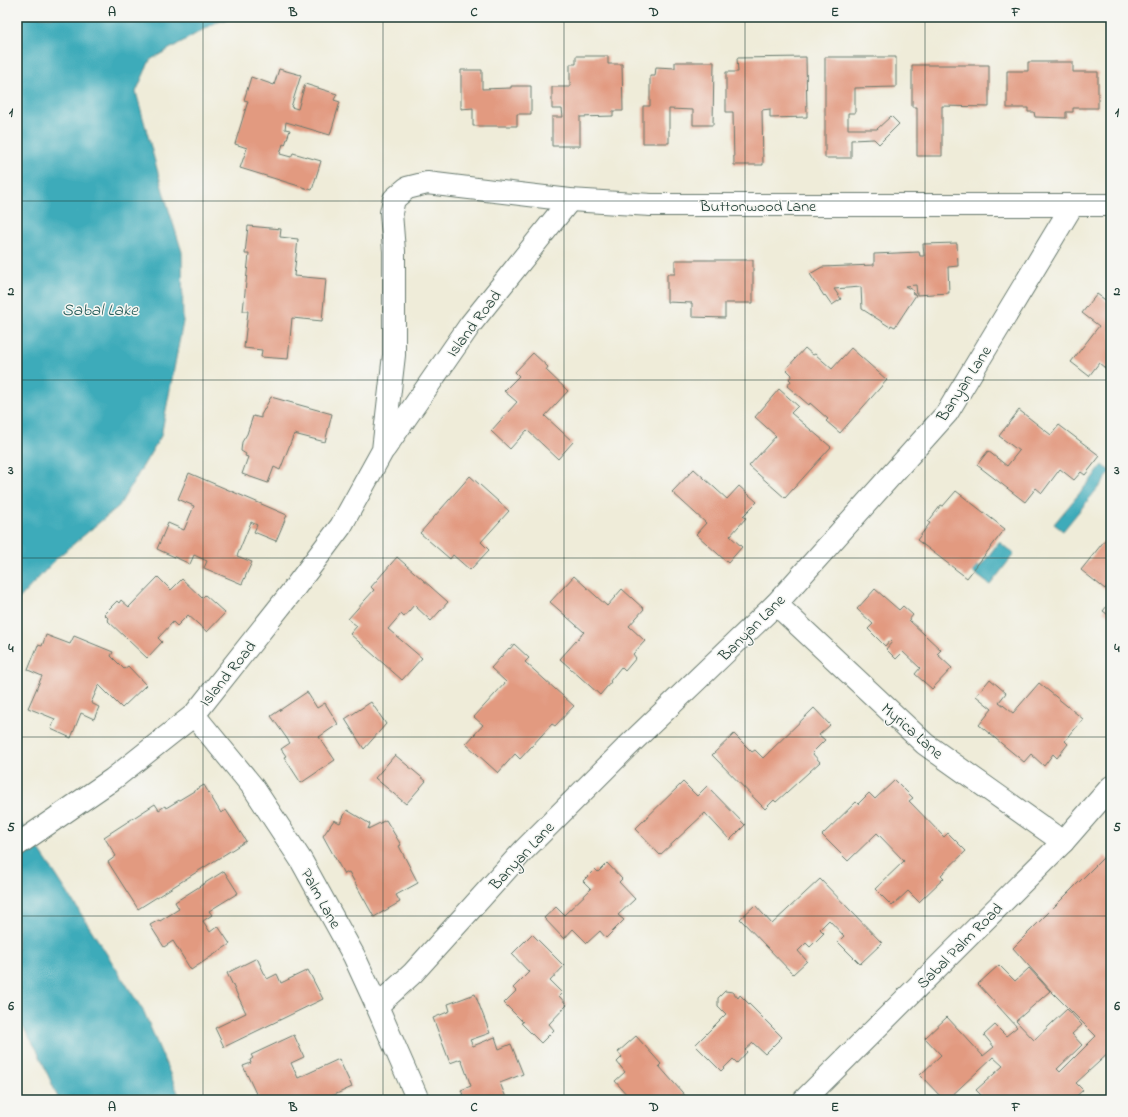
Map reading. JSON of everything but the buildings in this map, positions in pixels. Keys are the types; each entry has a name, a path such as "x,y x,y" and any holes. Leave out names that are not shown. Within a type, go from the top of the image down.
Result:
{"street":[{"name":"Buttonwood Lane","path":"407,188 426,183 570,200 651,205 1111,205"},
{"name":"Island Road","path":"383,450 394,354 394,251 391,213 394,199 407,188"},
{"name":"Island Road","path":"25,840 113,779 194,715 290,594 341,526 383,450 470,325 570,200"},
{"name":"Banyan Lane","path":"378,1006 413,973 524,850 629,745 776,604 947,413 1072,206"},
{"name":"Myrica Lane","path":"776,604 925,744 1063,842"},
{"name":"Palm Lane","path":"194,715 254,787 301,860 354,956 378,1006 418,1100"},
{"name":"Sabal Palm Road","path":"804,1100 1063,842 1111,787"}],"water":[{"name":"Sabal Lake","path":"17,17 235,17 215,23 150,60 136,92 163,191 182,252 183,322 161,436 119,506 58,557 17,601"},
{"path":"1103,465 1111,472 1063,531 1054,524"},
{"path":"999,542 1014,554 990,585 973,572 977,566 980,567"},
{"path":"17,817 144,1012 181,1100 59,1100 37,1050 17,1018"}]}
